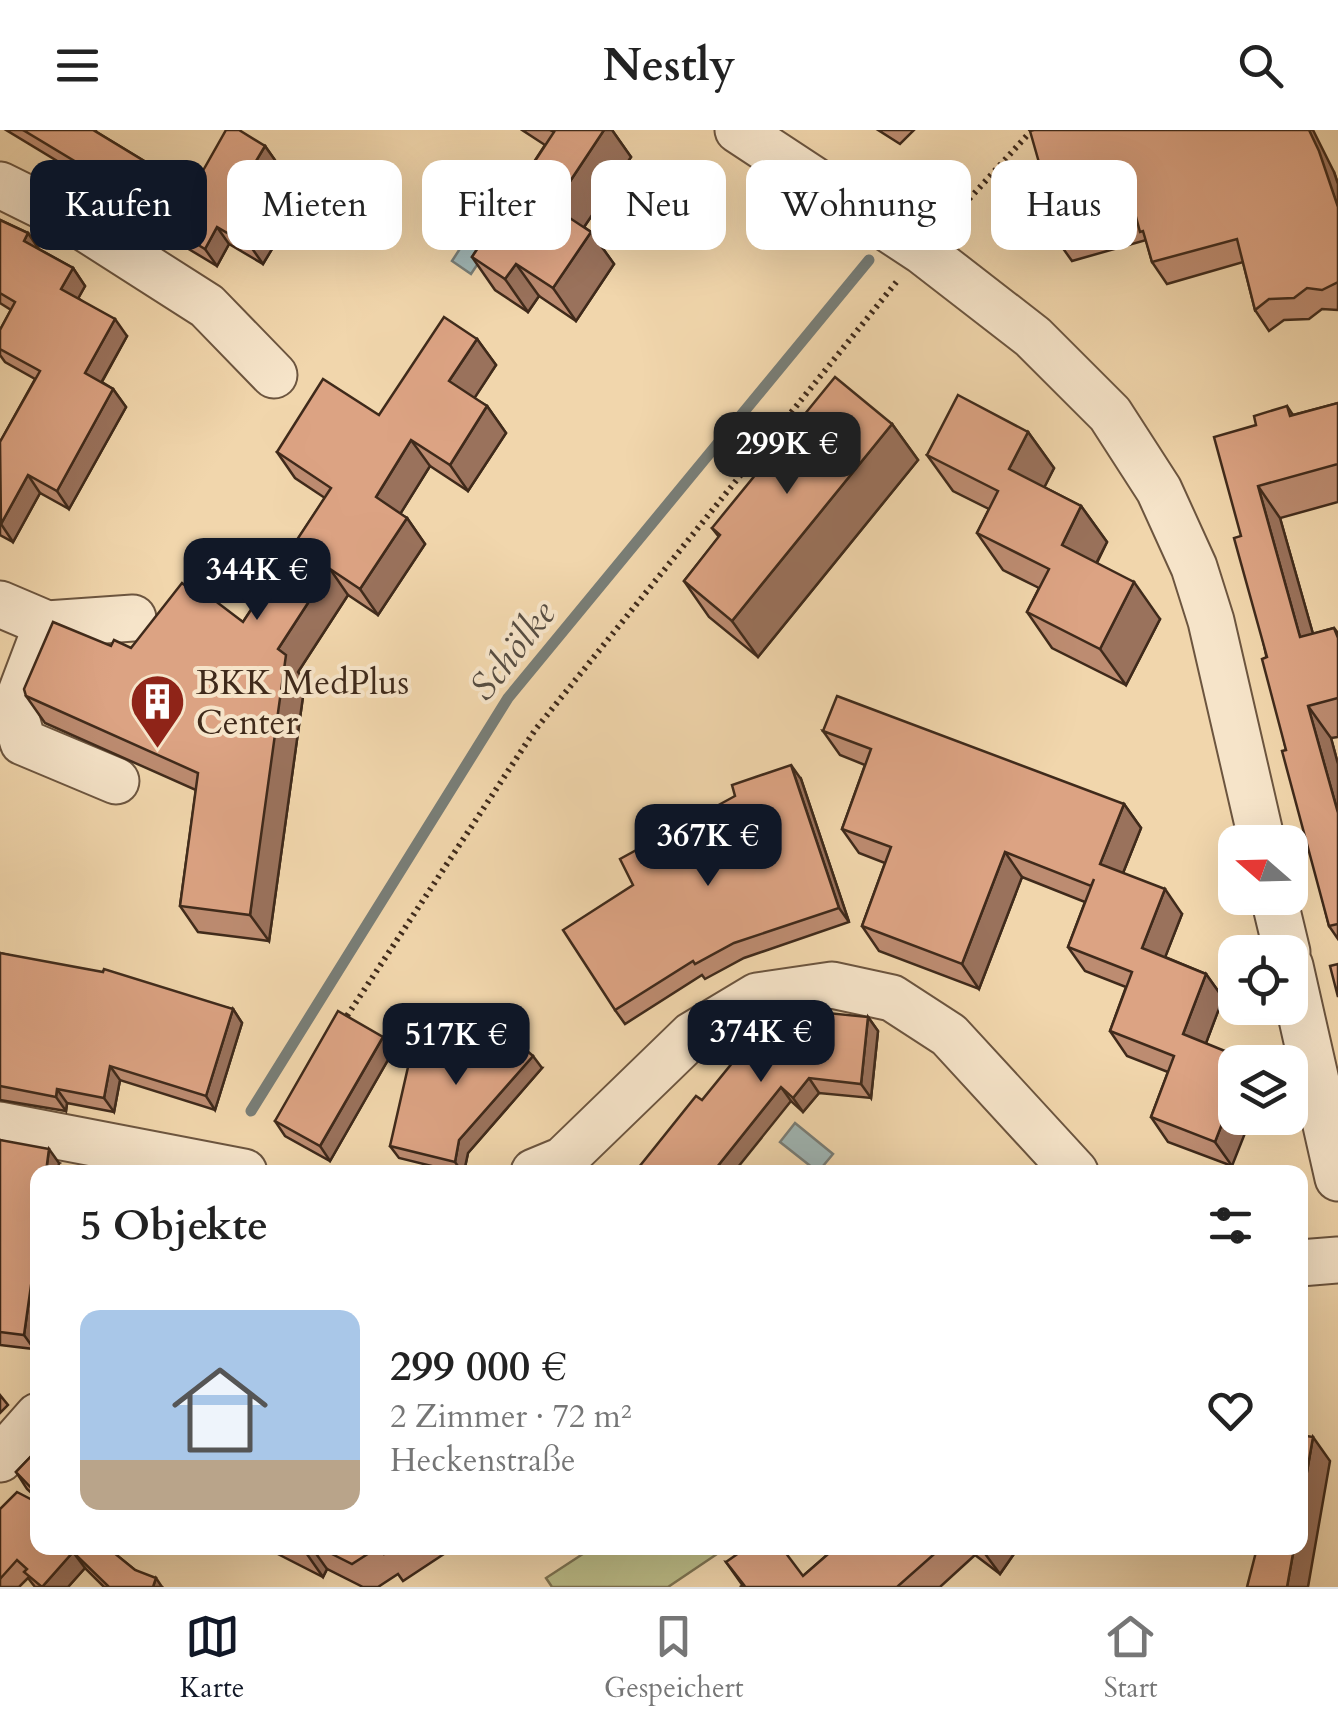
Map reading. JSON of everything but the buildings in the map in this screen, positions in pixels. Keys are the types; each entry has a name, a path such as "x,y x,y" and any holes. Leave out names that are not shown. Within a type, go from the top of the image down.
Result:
{"street":[{"path":"738,130 922,251 1033,337 1110,414 1158,490 1194,567 1211,621 1258,825"},
{"path":"0,185 77,223 207,306 274,375"},
{"path":"0,604 47,624 133,618"},
{"path":"47,624 7,712 23,742 116,781"},
{"path":"551,1165 563,1160 692,1036 757,996 832,985 892,998 949,1036 1069,1165"},
{"path":"1303,1025 1338,1178"},
{"path":"0,1125 196,1165"},
{"path":"1308,1262 1338,1260"},
{"path":"0,1459 30,1425"}],"path":[{"path":"337,1030 535,730 922,251 1032,130"}],"green space":[{"path":"581,1555 716,1555 668,1587 552,1587 546,1578"}],"shaded area":[{"path":"459,250 487,250 471,274 452,261"},
{"path":"795,1123 833,1154 824,1165 809,1165 780,1142"}],"waterway":[{"name":"Schölke","path":"251,1111 508,698 869,260"}],"place":[{"name":"BKK MedPlus Center","path":"157,751"}]}
